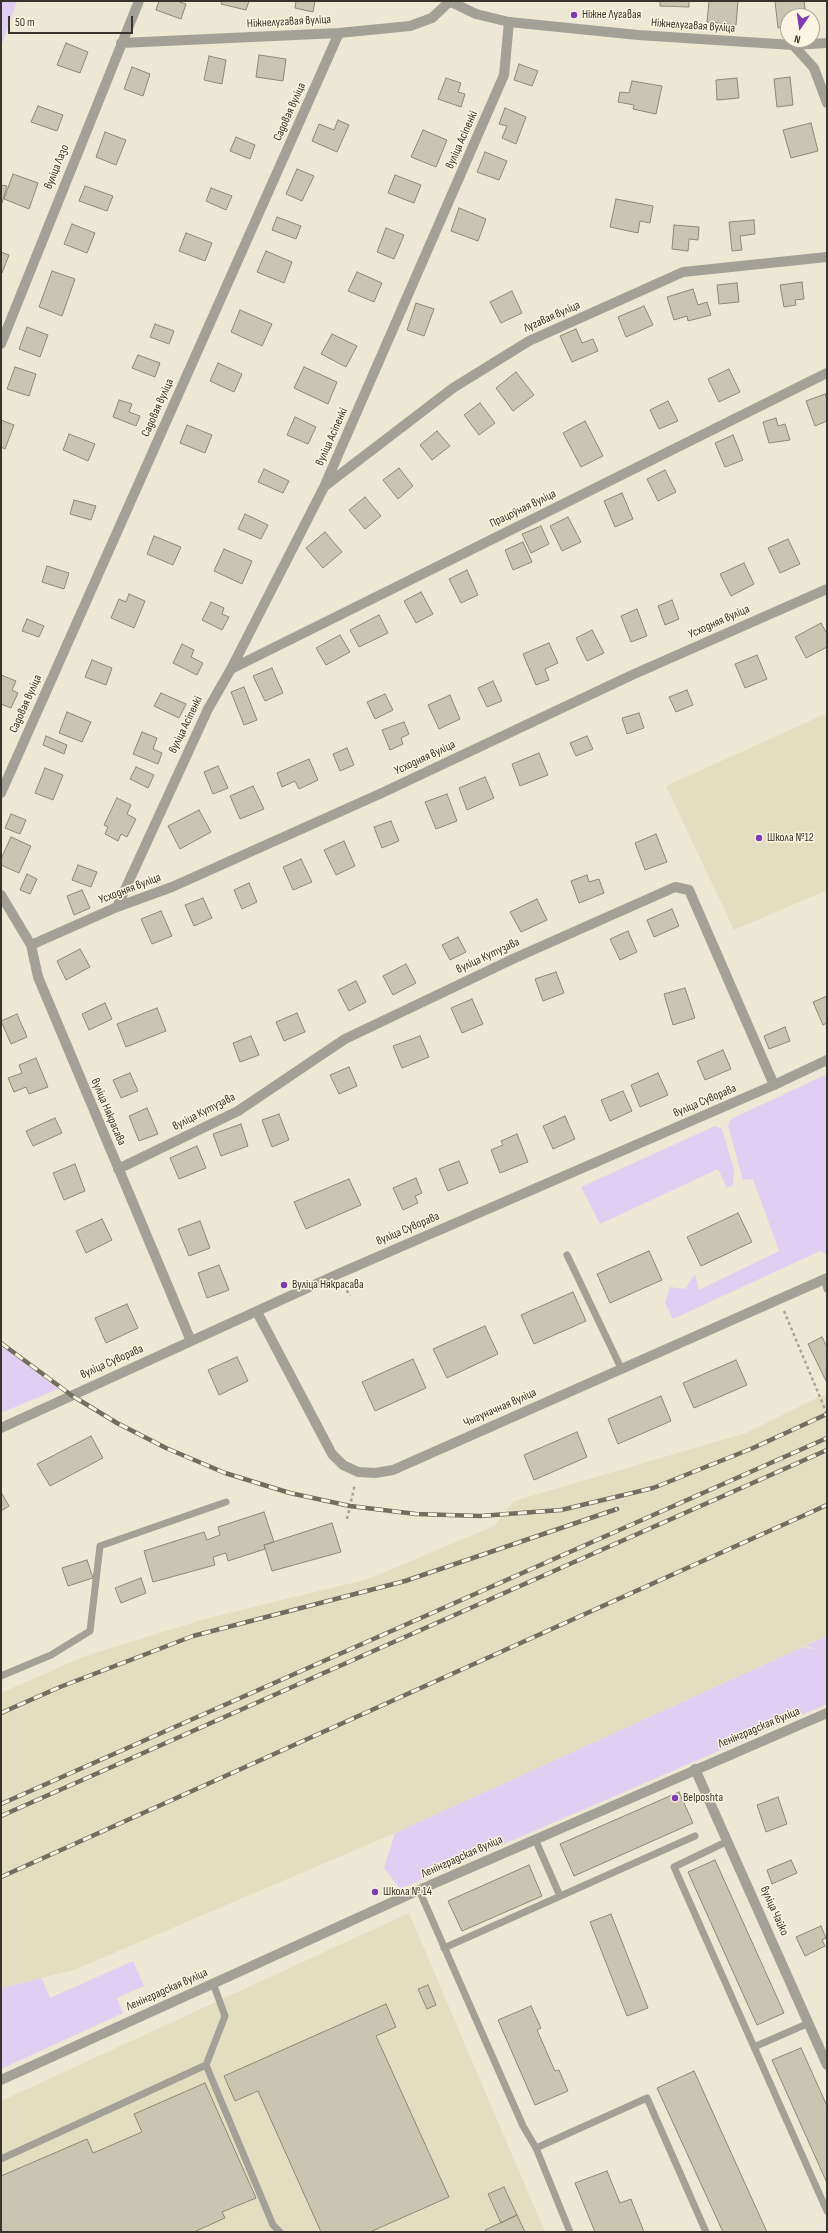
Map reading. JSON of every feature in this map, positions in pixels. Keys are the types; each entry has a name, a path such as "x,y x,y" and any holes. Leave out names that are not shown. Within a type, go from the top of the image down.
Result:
{"street":[{"name":"вуліца Лазо","path":"1,344 139,1"},
{"name":"Ніжнелугавая вуліца","path":"121,43 339,33 410,26 432,18 450,1"},
{"path":"450,1 476,14 509,22"},
{"name":"Ніжнелугавая вуліца","path":"509,22 638,35 780,44"},
{"name":"вуліца Асіпенкі","path":"117,907 208,709 231,669 324,487 504,75 509,22"},
{"name":"Садовая вуліца","path":"1,794 339,33"},
{"path":"797,48 814,68 827,103"},
{"name":"Лугавая вуліца","path":"324,487 453,388 529,340 683,272 827,257"},
{"name":"Працоўная вуліца","path":"231,669 827,373"},
{"name":"Усходняя вуліца","path":"31,945 117,907 172,887 369,799 632,675 827,589"},
{"name":"вуліца Кутузава","path":"118,1169 238,1111 345,1039 515,958 675,887 689,890 774,1085"},
{"name":"вуліца Някрасава","path":"1,895 31,945 38,978 191,1341"},
{"name":"вуліца Суворава","path":"1,1428 257,1312 345,1270 774,1085 827,1060"},
{"name":"Чыгуначная вуліца","path":"257,1312 332,1454 343,1465 358,1472 375,1473 393,1470 825,1278"},
{"name":"Ленінградская вуліца","path":"1,2080 419,1890 694,1769 827,1713"},
{"name":"вуліца Чайко","path":"694,1769 728,1841 827,2064"}],"lane":[{"path":"567,1255 621,1368"},
{"path":"825,1278 827,1289"},
{"path":"1,1676 51,1655 90,1631 100,1546 226,1502"},
{"path":"444,1948 695,1836"},
{"path":"535,1839 560,1896"},
{"path":"728,1841 674,1867 827,2211"},
{"path":"419,1890 523,2126 536,2148 570,2232"},
{"path":"213,1983 225,2016 206,2065 273,2225 280,2232"},
{"path":"754,2047 809,2023"},
{"path":"1,2159 206,2065"},
{"path":"536,2148 647,2098 706,2232"}],"path":[{"path":"779,1299 799,1351 827,1414"},
{"path":"347,1519 358,1472"}],"shaded area":[{"path":"1,1 17,1 1,47"},
{"name":"Школа №12","path":"827,713 827,890 734,930 666,786"},
{"path":"827,1074 827,1253 825,1254 820,1251 673,1319 665,1303 670,1287 685,1289 695,1274 699,1290 779,1251 753,1179 743,1180 728,1126 731,1119"},
{"path":"715,1126 722,1129 734,1170 733,1185 727,1188 718,1169 600,1224 581,1187"},
{"path":"1,1346 58,1389 1,1413"},
{"path":"827,1393 827,1636 395,1833 74,1970 1,1988 1,1693 85,1656 208,1618 368,1579 494,1526 514,1501 746,1433"},
{"path":"827,1636 827,1704 400,1889 384,1868 395,1833 803,1647 821,1650 805,1646"},
{"path":"409,1913 545,2232 1,2232 1,2101"},
{"path":"133,1961 144,1986 117,1998 123,2013 1,2069 1,1988 42,1978 50,1998"}],"building":[{"path":"159,1 177,1 186,4 181,19 156,10"},
{"path":"222,1 249,1 246,10 221,4"},
{"path":"296,1 315,1 313,12 295,8"},
{"path":"660,1 689,1 689,7 660,6"},
{"path":"709,1 738,1 736,25 707,22"},
{"path":"775,1 804,1 805,8 780,8 780,28 778,28"},
{"path":"66,43 88,52 80,73 57,65"},
{"path":"259,55 286,59 283,81 256,77"},
{"path":"209,56 226,60 222,84 204,80"},
{"path":"519,64 538,71 532,86 514,80"},
{"path":"132,67 150,74 143,96 124,89"},
{"path":"790,77 793,105 777,107 774,79"},
{"path":"446,78 461,83 458,92 465,94 461,107 438,99"},
{"path":"737,78 739,98 717,100 716,80"},
{"path":"632,81 662,86 656,114 633,109 634,105 618,102 620,92 629,93"},
{"path":"38,106 63,115 57,131 31,122"},
{"path":"505,108 526,117 516,144 502,138 507,126 499,124"},
{"path":"338,120 349,125 337,152 312,141 319,124 334,130"},
{"path":"811,123 818,151 791,158 783,130"},
{"path":"423,130 447,140 436,167 411,157"},
{"path":"105,132 126,140 116,165 96,157"},
{"path":"236,137 255,145 250,159 230,151"},
{"path":"485,152 507,161 499,180 477,172"},
{"path":"297,169 314,176 302,201 286,194"},
{"path":"13,174 38,183 29,209 4,199"},
{"path":"395,175 421,185 414,203 388,193"},
{"path":"1,185 7,186 2,203 1,203"},
{"path":"85,186 113,196 107,211 79,201"},
{"path":"211,188 232,196 226,210 206,201"},
{"path":"616,199 653,206 650,223 640,221 638,233 610,227"},
{"path":"459,208 486,219 478,241 451,231"},
{"path":"277,217 301,226 296,239 272,230"},
{"path":"754,220 755,234 740,236 742,250 732,251 729,222"},
{"path":"72,224 95,233 87,253 64,244"},
{"path":"674,225 699,227 698,240 689,239 688,251 672,249"},
{"path":"386,228 404,235 394,259 377,252"},
{"path":"186,233 212,243 205,261 179,251"},
{"path":"266,251 292,262 284,283 257,272"},
{"path":"1,252 9,255 2,273 1,273"},
{"path":"52,271 75,279 62,316 39,307"},
{"path":"357,272 382,283 374,302 348,291"},
{"path":"802,282 804,299 795,300 796,305 784,307 780,285"},
{"path":"737,283 739,302 719,304 717,285"},
{"path":"693,289 698,305 707,302 711,315 688,321 687,316 674,320 667,297"},
{"path":"512,291 522,313 501,323 490,302"},
{"path":"416,303 434,309 424,336 407,330"},
{"path":"644,306 653,325 626,337 618,317"},
{"path":"240,310 272,324 262,346 231,332"},
{"path":"155,324 174,331 169,344 150,337"},
{"path":"27,327 48,335 40,357 19,349"},
{"path":"576,329 582,343 593,339 598,351 572,362 560,336"},
{"path":"332,334 357,346 346,367 321,354"},
{"path":"138,355 160,363 155,377 132,368"},
{"path":"218,363 242,374 234,392 210,381"},
{"path":"15,367 36,374 29,396 7,389"},
{"path":"304,367 337,382 328,404 294,388"},
{"path":"729,369 740,392 719,402 708,379"},
{"path":"516,372 534,395 513,411 496,388"},
{"path":"825,394 827,400 827,421 815,426 806,401"},
{"path":"119,400 132,404 129,412 140,416 136,426 113,417"},
{"path":"668,401 678,421 659,429 650,410"},
{"path":"480,403 495,423 479,435 464,415"},
{"path":"295,417 316,427 308,444 287,435"},
{"path":"776,418 778,426 785,424 790,440 769,443 763,422"},
{"path":"1,420 14,425 5,449 1,447"},
{"path":"585,421 603,456 581,467 563,433"},
{"path":"187,425 212,435 205,453 180,443"},
{"path":"437,431 450,446 432,460 420,445"},
{"path":"69,434 95,444 88,461 63,450"},
{"path":"733,435 743,460 725,467 715,443"},
{"path":"399,468 413,486 398,499 383,480"},
{"path":"264,469 289,481 283,493 258,482"},
{"path":"665,470 676,492 658,501 647,479"},
{"path":"622,493 633,519 615,527 604,501"},
{"path":"365,497 381,516 365,529 349,510"},
{"path":"74,500 96,506 91,520 70,514"},
{"path":"245,514 268,525 261,539 238,529"},
{"path":"568,517 581,542 562,551 550,526"},
{"path":"541,526 549,544 531,553 522,534"},
{"path":"325,532 342,552 323,568 306,548"},
{"path":"154,536 181,547 173,565 147,554"},
{"path":"788,539 800,564 780,573 768,548"},
{"path":"523,542 532,562 513,570 505,550"},
{"path":"224,549 252,561 242,584 214,571"},
{"path":"744,563 754,584 731,596 720,574"},
{"path":"47,566 69,573 64,589 42,582"},
{"path":"467,570 478,595 461,603 449,579"},
{"path":"421,592 433,614 416,623 404,601"},
{"path":"129,594 145,601 134,628 111,618 119,599 126,602"},
{"path":"672,600 679,619 665,625 658,606"},
{"path":"211,602 224,608 222,614 229,617 222,630 202,620"},
{"path":"637,609 647,636 631,642 621,616"},
{"path":"379,615 388,633 359,647 350,630"},
{"path":"27,619 44,626 39,637 22,631"},
{"path":"821,623 827,634 827,647 806,658 795,637"},
{"path":"592,630 604,653 587,661 576,638"},
{"path":"340,635 350,652 326,665 316,648"},
{"path":"549,643 558,663 545,669 549,680 536,685 523,654"},
{"path":"182,644 194,650 191,657 203,663 197,675 173,663"},
{"path":"757,655 767,679 745,688 735,664"},
{"path":"92,660 112,668 106,685 85,677"},
{"path":"272,668 283,693 265,701 253,676"},
{"path":"1,675 16,681 12,690 18,693 11,708 1,704"},
{"path":"493,681 502,701 487,707 478,688"},
{"path":"244,687 257,720 244,725 231,692"},
{"path":"687,690 693,705 676,712 669,697"},
{"path":"161,693 186,704 179,718 154,706"},
{"path":"385,694 393,710 375,719 367,702"},
{"path":"450,695 460,719 439,729 428,705"},
{"path":"67,712 91,722 82,742 59,733"},
{"path":"639,713 644,728 627,734 622,718"},
{"path":"404,722 409,734 401,738 403,744 390,750 382,730"},
{"path":"142,732 157,738 153,749 162,753 158,764 133,754"},
{"path":"46,736 67,745 64,754 43,745"},
{"path":"587,736 593,749 576,756 570,743"},
{"path":"347,748 354,765 340,771 333,754"},
{"path":"539,753 548,775 520,786 512,764"},
{"path":"309,759 318,780 299,789 295,781 282,787 277,773"},
{"path":"218,766 228,788 213,794 204,772"},
{"path":"136,767 154,775 148,788 130,779"},
{"path":"45,768 63,775 53,800 35,793"},
{"path":"485,777 494,798 467,810 459,788"},
{"path":"253,786 264,809 240,819 230,796"},
{"path":"447,794 457,821 436,829 425,802"},
{"path":"117,798 131,805 127,814 136,819 127,837 121,834 118,841 105,834 108,827 104,825"},
{"path":"199,810 211,832 180,849 168,826"},
{"path":"11,814 26,820 20,834 5,828"},
{"path":"391,821 399,841 382,848 374,827"},
{"path":"656,834 667,862 645,870 635,843"},
{"path":"11,837 31,846 19,873 1,865 1,859"},
{"path":"344,841 355,866 336,875 324,850"},
{"path":"301,859 312,882 293,890 283,867"},
{"path":"78,865 97,872 91,887 72,880"},
{"path":"27,874 37,879 30,894 20,890"},
{"path":"587,875 589,882 599,879 604,893 579,903 571,881"},
{"path":"249,883 257,902 242,909 234,890"},
{"path":"82,890 90,908 74,915 67,896"},
{"path":"203,898 212,918 194,926 185,905"},
{"path":"537,899 547,920 521,932 510,912"},
{"path":"672,909 679,926 654,937 647,920"},
{"path":"161,911 172,936 152,944 141,919"},
{"path":"628,931 637,952 620,960 610,939"},
{"path":"458,937 466,952 450,960 442,945"},
{"path":"80,949 90,967 66,980 57,961"},
{"path":"406,964 416,983 393,995 383,976"},
{"path":"556,972 564,993 543,1001 535,979"},
{"path":"356,981 366,1002 349,1011 338,990"},
{"path":"685,988 695,1018 673,1025 664,994"},
{"path":"827,996 827,1023 823,1025 813,1002"},
{"path":"472,999 483,1024 462,1033 451,1008"},
{"path":"105,1003 112,1019 89,1030 82,1014"},
{"path":"157,1008 166,1031 126,1047 117,1024"},
{"path":"297,1013 305,1032 284,1041 276,1022"},
{"path":"17,1014 27,1037 11,1044 1,1021"},
{"path":"785,1027 790,1041 769,1049 764,1036"},
{"path":"251,1036 259,1055 240,1062 233,1043"},
{"path":"420,1036 429,1057 402,1068 393,1046"},
{"path":"723,1050 731,1069 705,1080 697,1061"},
{"path":"36,1058 48,1087 29,1094 26,1087 14,1092 8,1078 22,1073 19,1065"},
{"path":"349,1067 357,1086 339,1094 330,1075"},
{"path":"130,1073 138,1091 121,1098 113,1080"},
{"path":"658,1073 668,1095 640,1107 631,1085"},
{"path":"623,1091 632,1111 610,1121 601,1100"},
{"path":"147,1108 158,1134 139,1141 129,1116"},
{"path":"279,1114 289,1140 272,1147 262,1120"},
{"path":"565,1116 575,1139 553,1149 543,1126"},
{"path":"55,1118 62,1133 33,1146 26,1131"},
{"path":"241,1124 248,1146 221,1156 213,1134"},
{"path":"517,1134 528,1162 500,1173 491,1150 503,1145 501,1141"},
{"path":"197,1146 206,1168 179,1179 170,1158"},
{"path":"459,1161 468,1183 448,1191 439,1169"},
{"path":"75,1164 85,1191 64,1200 53,1173"},
{"path":"416,1178 422,1193 415,1196 418,1203 403,1210 393,1188"},
{"path":"349,1179 361,1205 306,1229 294,1202"},
{"path":"738,1213 752,1242 701,1266 687,1237"},
{"path":"102,1219 112,1240 86,1253 76,1231"},
{"path":"200,1221 210,1248 189,1256 178,1229"},
{"path":"649,1251 662,1280 610,1303 597,1274"},
{"path":"219,1265 229,1290 207,1298 198,1273"},
{"path":"573,1292 586,1321 534,1344 521,1315"},
{"path":"127,1304 138,1328 106,1343 95,1318"},
{"path":"485,1326 498,1354 447,1378 433,1349"},
{"path":"822,1337 827,1347 826,1381 808,1344"},
{"path":"237,1357 248,1381 219,1395 208,1370"},
{"path":"413,1359 426,1388 375,1411 362,1382"},
{"path":"736,1360 747,1385 694,1408 683,1383"},
{"path":"661,1396 671,1421 618,1444 608,1419"},
{"path":"577,1432 587,1457 534,1480 524,1455"},
{"path":"91,1436 103,1458 50,1486 37,1464"},
{"path":"1,1492 9,1506 1,1511"},
{"path":"264,1512 274,1542 264,1545 265,1549 228,1561 226,1553 213,1557 215,1565 153,1582 144,1551 204,1532 207,1540 220,1535 218,1527"},
{"path":"332,1523 341,1552 272,1571 264,1545"},
{"path":"87,1560 93,1578 68,1586 62,1568"},
{"path":"141,1578 146,1593 121,1603 115,1588"},
{"path":"679,1792 693,1823 574,1876 560,1844"},
{"path":"778,1797 787,1824 766,1832 757,1805"},
{"path":"715,1860 784,2013 757,2025 688,1872"},
{"path":"791,1860 797,1873 772,1884 767,1870"},
{"path":"529,1865 542,1896 462,1931 448,1901"},
{"path":"611,1914 648,2008 627,2016 590,1922"},
{"path":"821,1926 826,1938 822,1940 825,1946 805,1956 796,1937"},
{"path":"428,1985 436,2005 427,2009 418,1989"},
{"path":"386,2004 396,2027 376,2036 449,2197 370,2232 321,2232 258,2091 235,2101 224,2076"},
{"path":"531,2006 541,2028 537,2030 555,2071 559,2070 568,2091 535,2105 498,2020"},
{"path":"801,2048 827,2106 827,2183 772,2060"},
{"path":"694,2071 767,2232 723,2232 657,2088"},
{"path":"205,2083 256,2198 222,2212 225,2218 194,2232 1,2232 1,2176 87,2139 93,2153 142,2132 134,2114"},
{"path":"607,2171 620,2203 631,2199 644,2232 595,2232 575,2183"},
{"path":"504,2187 517,2215 501,2223 488,2194"},
{"path":"517,2215 525,2232 486,2232 485,2230"}],"railway":[{"path":"1,1343 71,1395 117,1423 166,1448 225,1473 290,1493 350,1506 416,1514 480,1516 561,1510 653,1488 753,1448 827,1414"},
{"path":"1,1804 827,1438"},
{"path":"1,1816 827,1450"},
{"path":"1,1877 827,1505"},
{"path":"1,1713 60,1687 193,1636 405,1581 617,1509"}],"place":[{"name":"Ніжне Лугавая","path":"574,15"},
{"name":"Школа №12","path":"759,838"},
{"name":"Вуліца Някрасава","path":"284,1285"},
{"name":"Belposhta","path":"675,1798"},
{"name":"Школа № 14","path":"375,1892"}]}
